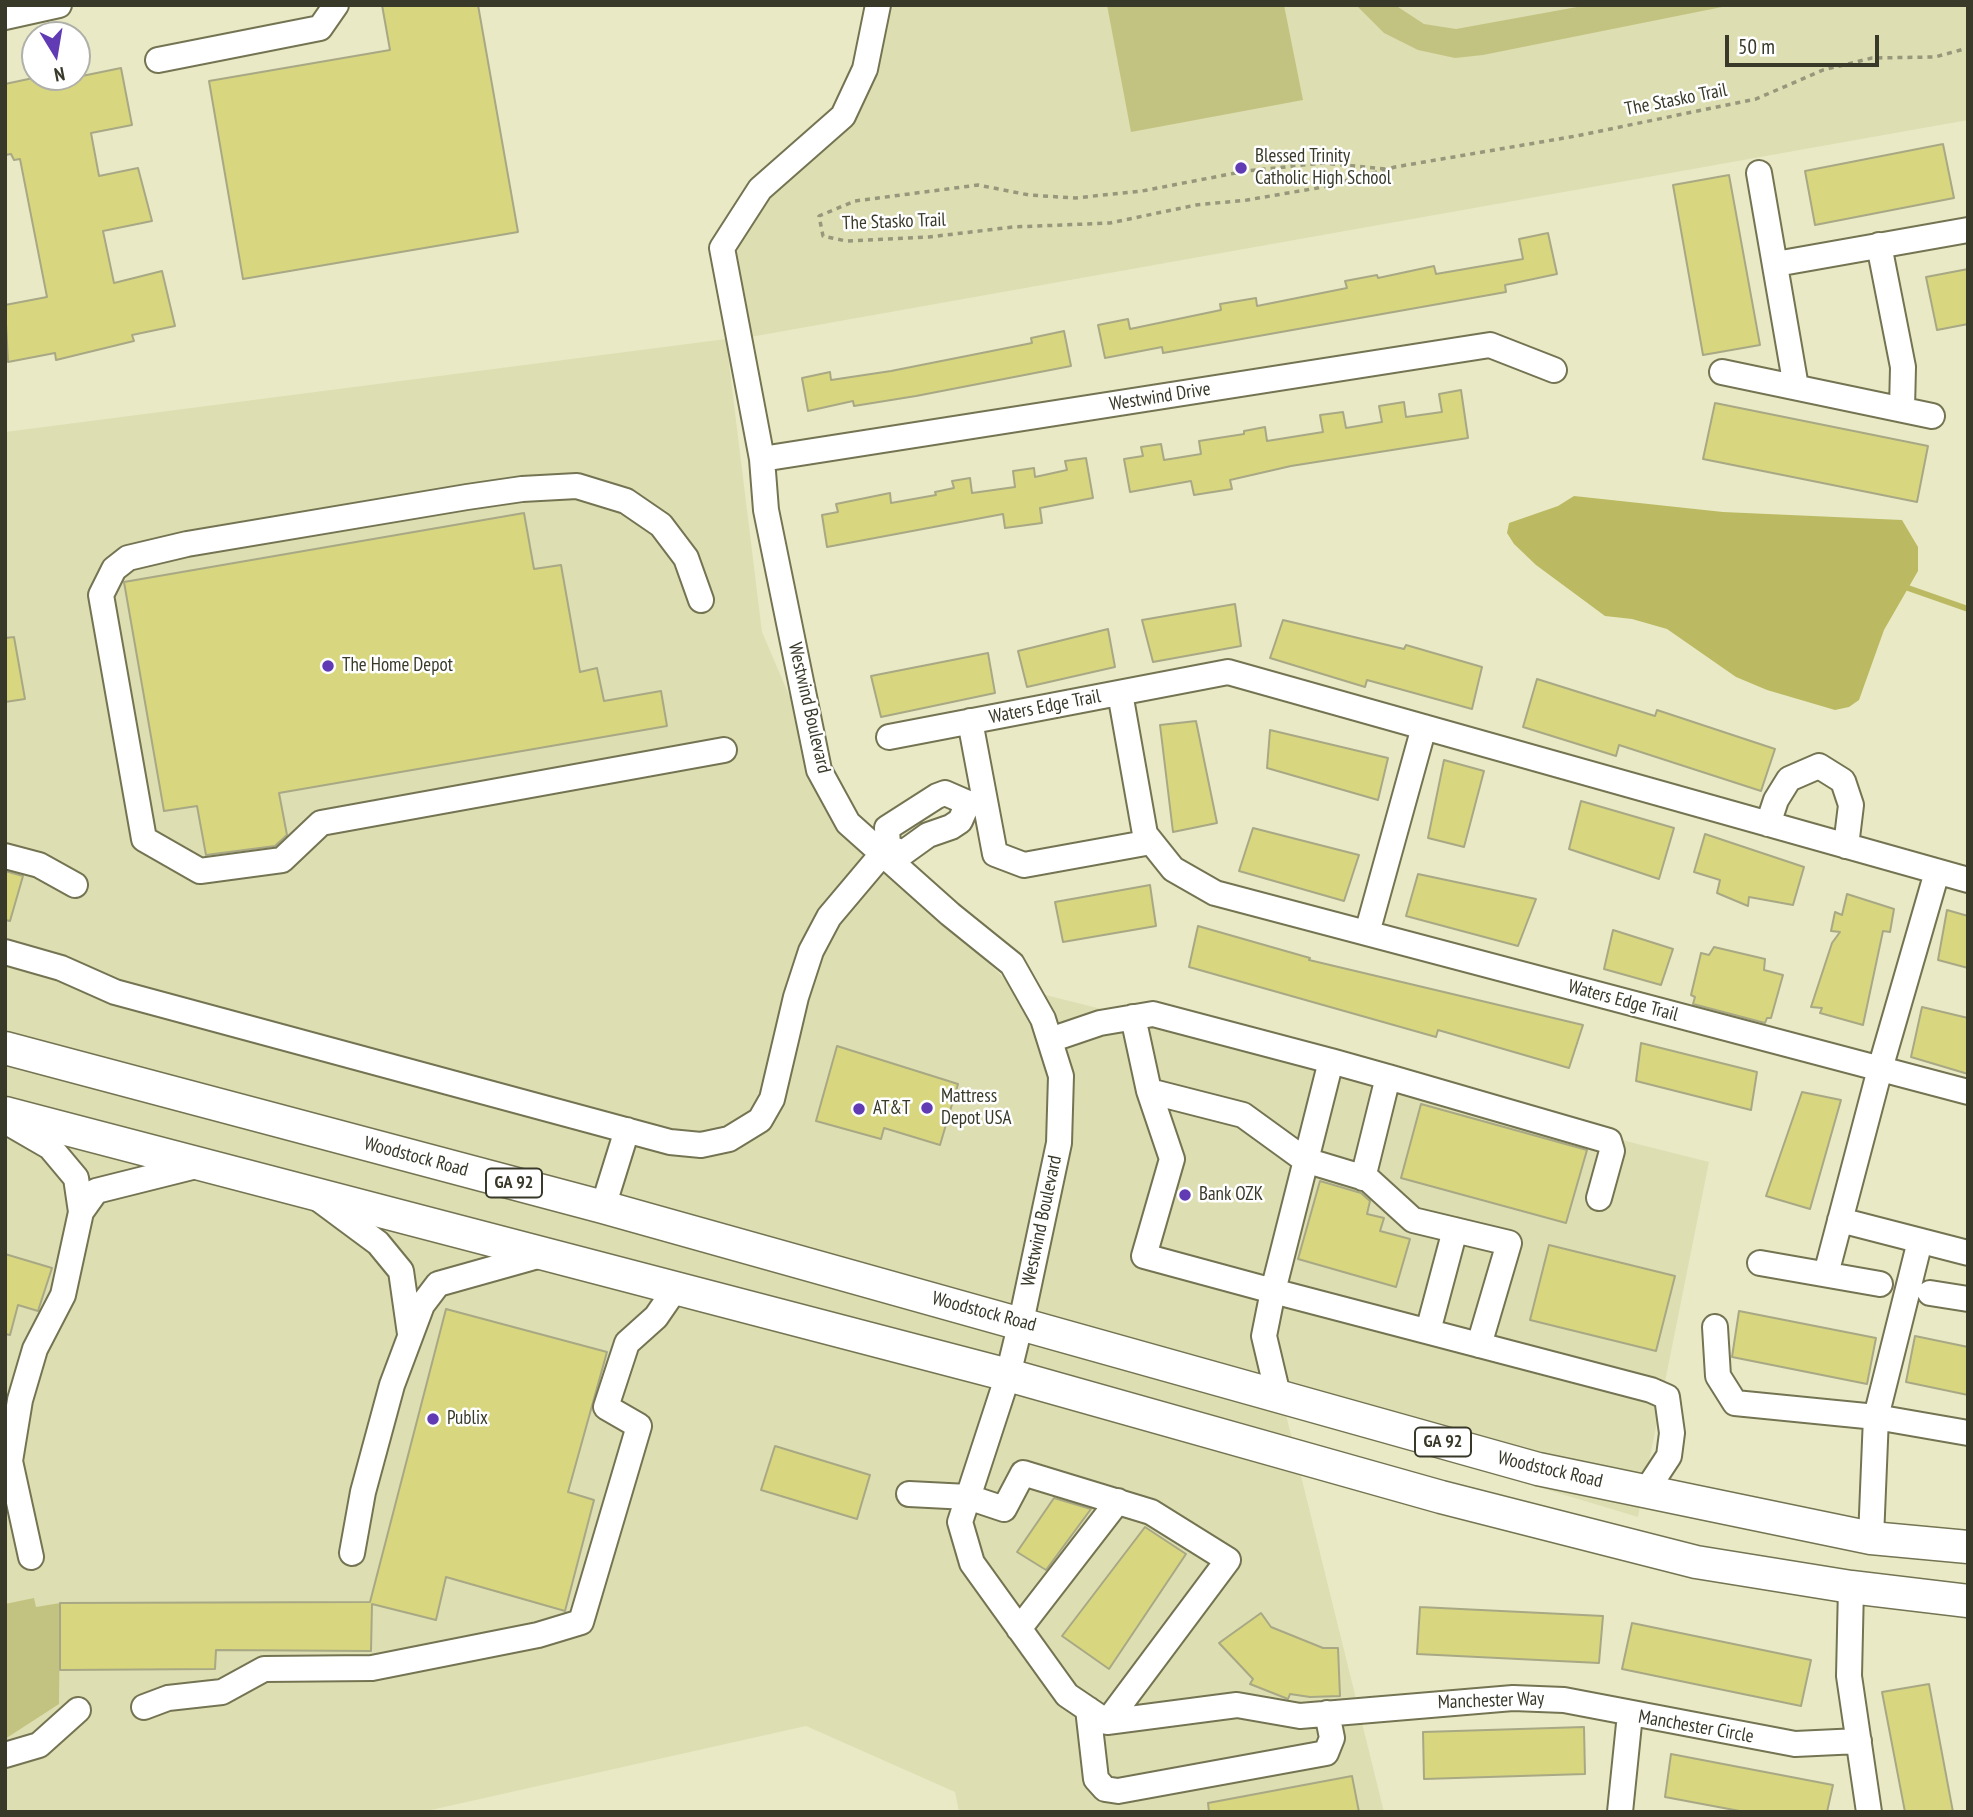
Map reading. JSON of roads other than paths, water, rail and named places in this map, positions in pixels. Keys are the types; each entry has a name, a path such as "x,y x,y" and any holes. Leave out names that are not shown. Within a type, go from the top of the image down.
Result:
{"main road":[{"name":"Woodstock Road","path":"5,1048 603,1207 1538,1469 1871,1538 1968,1547"},
{"path":"5,1113 1008,1375 1441,1497 1696,1562 1851,1587 1968,1601"}],"street":[{"path":"5,17 59,5"},
{"path":"158,60 320,29 336,5"},
{"name":"Westwind Boulevard","path":"878,5 865,69 843,116 760,189 722,248 762,459 766,510 819,770 848,823 885,850 1012,964 1043,1018 1061,1076 1059,1143 1021,1322 1008,1375 960,1522 972,1563 1067,1695 1097,1716"},
{"path":"1759,173 1797,387"},
{"path":"1776,264 1968,230"},
{"path":"1879,245 1903,367 1902,409"},
{"name":"Westwind Drive","path":"762,459 1490,345 1554,370"},
{"path":"1722,372 1932,416"},
{"path":"701,600 686,558 661,525 626,501 577,486 522,489 467,497 187,544 128,558 114,569 101,595 144,839 200,871 282,860 321,823 724,751"},
{"name":"Waters Edge Trail","path":"889,737 1228,672 1968,880"},
{"name":"Waters Edge Trail","path":"1120,693 1145,834 1173,869 1215,893 1968,1092"},
{"name":"Waters Edge Trail","path":"970,721 976,800 995,854 1024,865 1152,842"},
{"path":"1367,933 1423,727"},
{"path":"1768,824 1776,800 1789,779 1819,766 1843,782 1851,806 1846,846"},
{"path":"5,953 61,968 116,992 670,1142 701,1144 729,1139 760,1120 772,1099 796,997 811,951 829,917 885,850 887,828 912,810 946,793 976,800 960,821 928,835 903,853 885,850"},
{"path":"912,810 928,835"},
{"path":"5,856 38,865 75,885"},
{"path":"1826,1274 1880,1069 1937,872"},
{"path":"1050,1041 1101,1023 1153,1014 1331,1060 1609,1141 1612,1151 1600,1198"},
{"path":"1133,1017 1149,1091 1172,1159 1144,1256 1651,1390 1667,1397 1672,1433 1669,1456 1646,1491"},
{"path":"1278,1395 1264,1336 1331,1060"},
{"path":"1363,1178 1388,1077"},
{"path":"1149,1091 1243,1115 1306,1160 1363,1178 1413,1220 1509,1243 1479,1345"},
{"path":"5,1121 50,1147 76,1178 81,1212 63,1295 31,1362 7,1459 31,1557"},
{"path":"603,1207 627,1130"},
{"path":"81,1212 96,1191 202,1164"},
{"path":"310,1192 378,1243 401,1271 410,1334"},
{"path":"1840,1220 1968,1253"},
{"path":"1428,1331 1455,1230"},
{"path":"1871,1538 1876,1417 1920,1241"},
{"path":"352,1553 363,1492 410,1334 422,1305 438,1284 545,1254"},
{"path":"1760,1263 1880,1284"},
{"path":"144,1707 168,1698 222,1692 264,1669 372,1668 538,1635 581,1622 639,1426 606,1407 627,1343 656,1317 676,1288"},
{"path":"1930,1293 1968,1299"},
{"path":"1715,1327 1718,1376 1735,1403 1876,1417 1968,1433"},
{"path":"909,1494 968,1497 1004,1509 1023,1473 1151,1512 1228,1560 1097,1716 1096,1779 1105,1789 1118,1791 1326,1753 1332,1738 1327,1713"},
{"path":"1019,1629 1118,1501"},
{"path":"1851,1587 1849,1676 1869,1812"},
{"name":"Manchester Way","path":"1097,1716 1237,1705 1300,1716 1392,1706 1513,1698 1564,1700 1630,1714"},
{"path":"5,1755 39,1745 78,1710"},
{"name":"Manchester Circle","path":"1620,1812 1630,1714 1795,1744 1859,1741"}],"waterway":[{"path":"1908,588 1968,609"}],"place":[{"name":"Blessed Trinity Catholic High School","path":"1241,168"},
{"name":"The Home Depot","path":"328,666"},
{"name":"Mattress Depot USA","path":"927,1108"},
{"name":"AT&T","path":"859,1109"},
{"name":"Bank OZK","path":"1185,1195"},
{"name":"Publix","path":"433,1419"}]}
